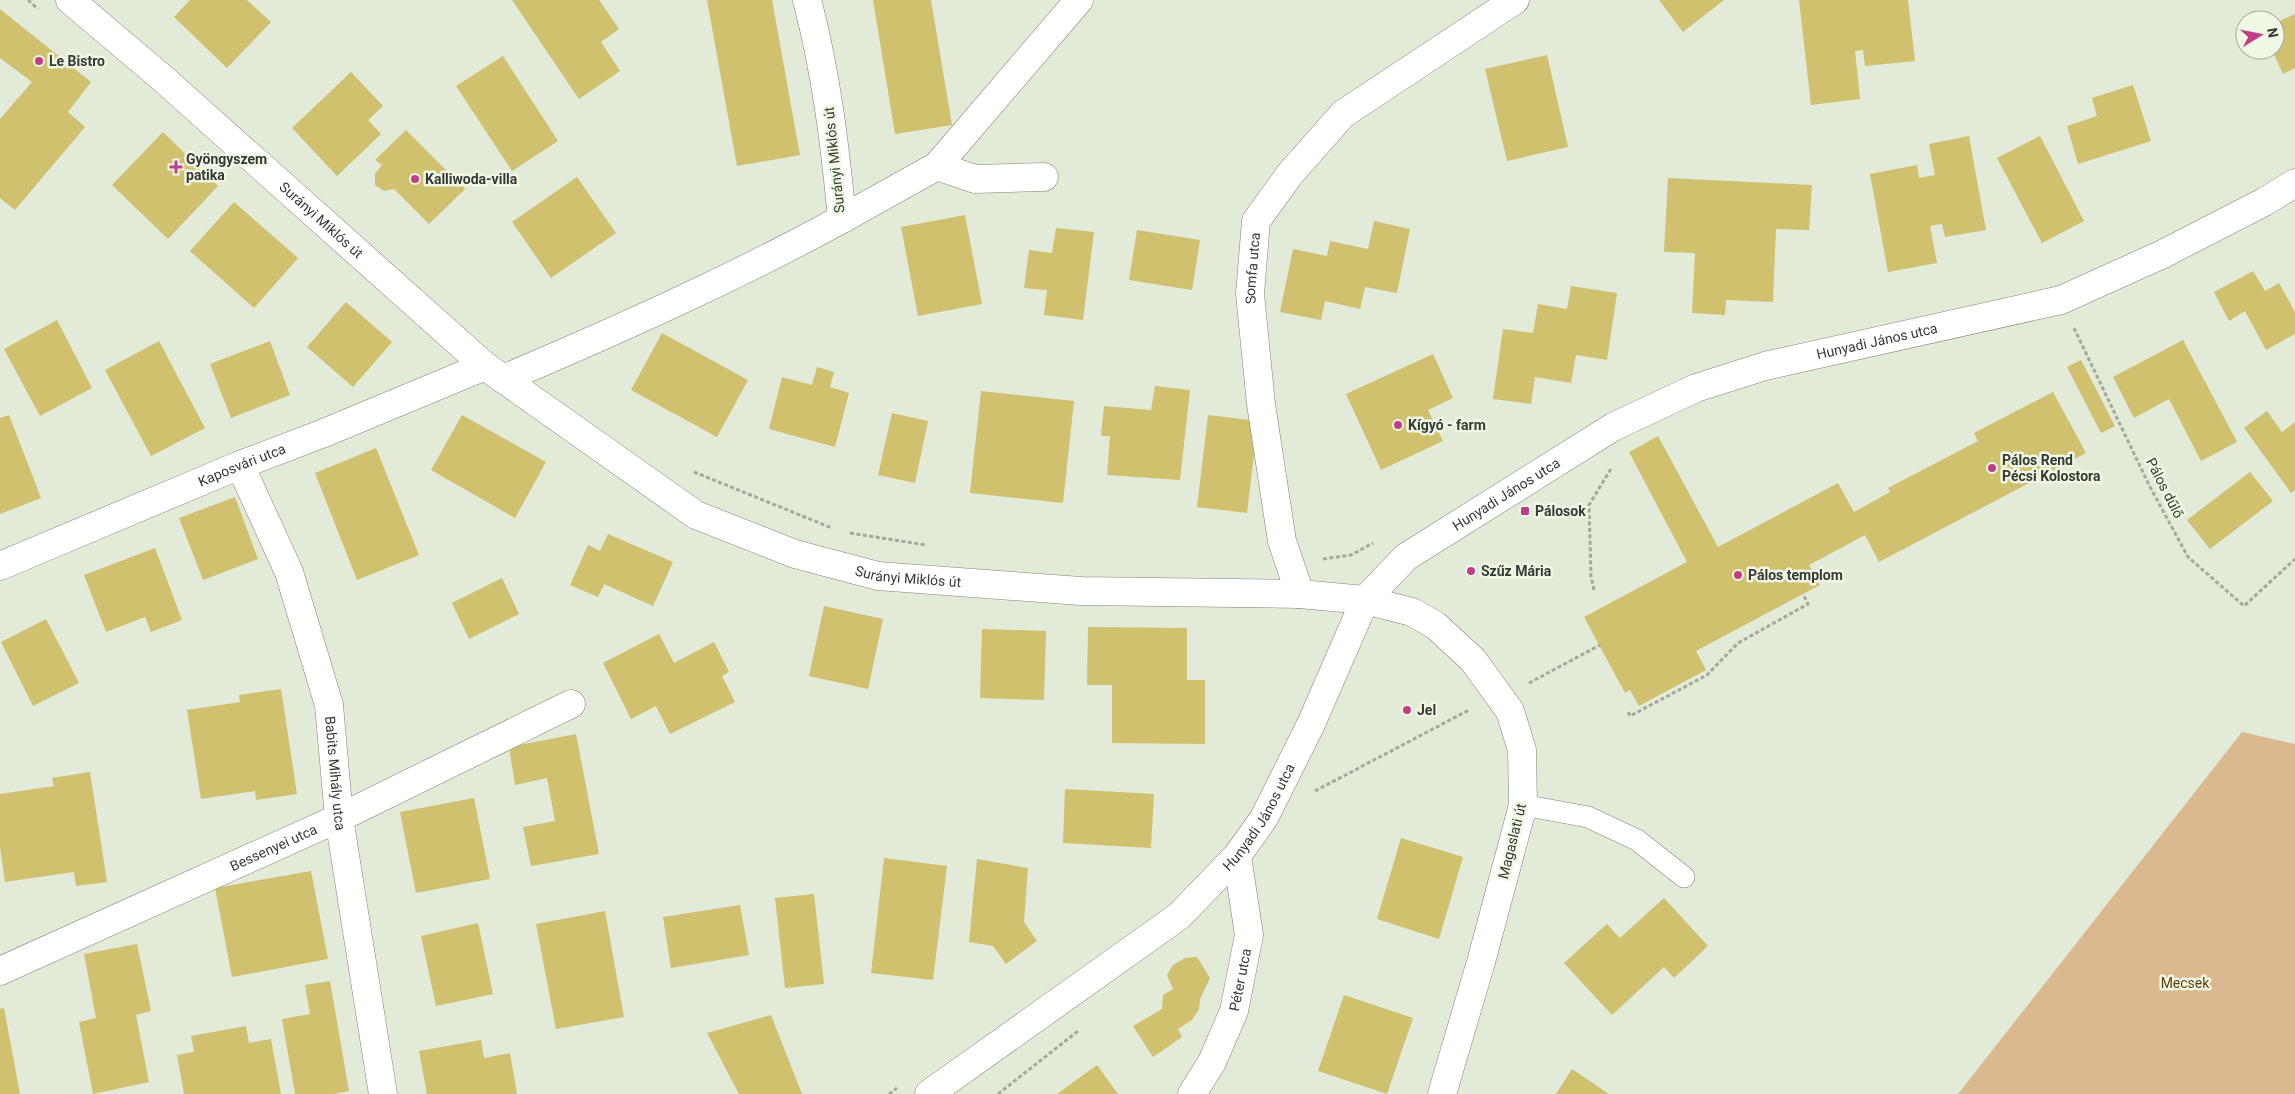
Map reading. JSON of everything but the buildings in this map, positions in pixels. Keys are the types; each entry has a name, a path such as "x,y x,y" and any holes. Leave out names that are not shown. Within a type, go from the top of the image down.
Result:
{"street":[{"name":"Surányi Miklós út","path":"70,0 167,82 494,373 696,515 796,554 878,576 1081,591 1300,594 1365,600"},
{"name":"Surányi Miklós út","path":"494,373 657,312 789,248 842,219 834,140 818,42 807,0"},
{"path":"842,219 937,166 1078,0"},
{"name":"Somfa utca","path":"1300,594 1282,541 1261,404 1250,294 1256,221 1290,174 1343,114 1515,0"},
{"path":"937,166 975,179 1044,177"},
{"name":"Hunyadi János utca","path":"929,1094 1179,916 1237,856 1264,818 1311,724 1365,600 1406,557 1613,427 1696,388 1766,366 2061,300 2171,250 2264,202 2295,183"},
{"name":"Kaposvári utca","path":"0,566 240,465 494,373"},
{"name":"Babits Mihály utca","path":"240,465 289,572 329,705 339,818 383,1094"},
{"name":"Magaslati út","path":"1365,600 1412,612 1435,625 1472,660 1510,711 1522,750 1523,805 1481,962 1442,1094"},
{"name":"Bessenyei utca","path":"0,971 339,818 572,704"},
{"name":"Péter utca","path":"1192,1094 1212,1062 1234,1011 1250,935 1237,856"}],"lane":[{"path":"1523,805 1588,816 1637,840 1684,876"}],"path":[{"name":"Pálos dűlő","path":"2061,300 2149,485 2188,557 2244,606 2295,559"},
{"path":"1594,590 1591,576 1589,505 1615,462"},
{"path":"686,468 840,531 927,545"},
{"path":"1628,712 1630,716 1707,675 1738,643 1808,604 1803,594"},
{"path":"1524,686 1600,645"},
{"path":"1312,792 1471,709"}],"green space":[{"name":"Mecsek","path":"2242,732 2295,744 2295,1094 1958,1094"}],"place":[{"name":"Le Bistro","path":"39,61"},
{"name":"Gyöngyszem patika","path":"176,167"},
{"name":"Kalliwoda-villa","path":"415,179"},
{"name":"Kígyó - farm","path":"1398,425"},
{"name":"Pálos Rend Pécsi Kolostora","path":"1992,468"},
{"name":"Pálosok","path":"1525,511"},
{"name":"Szűz Mária","path":"1471,571"},
{"name":"Pálos templom","path":"1738,575"},
{"name":"Jel","path":"1407,710"}]}
